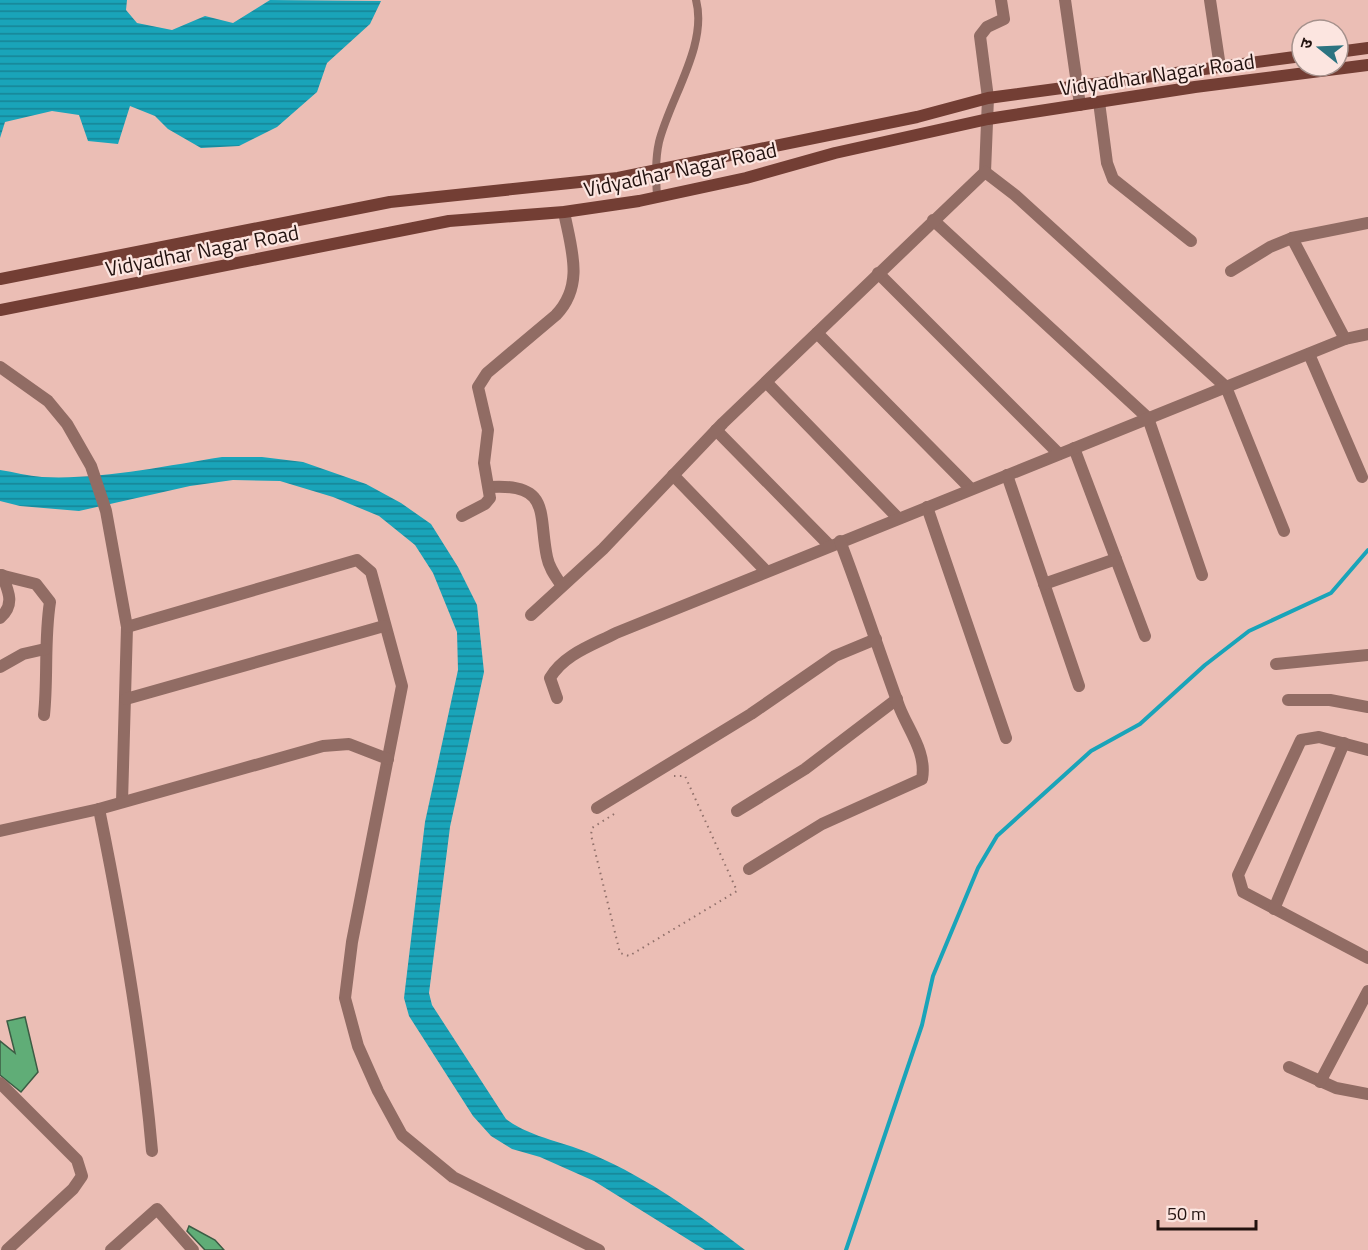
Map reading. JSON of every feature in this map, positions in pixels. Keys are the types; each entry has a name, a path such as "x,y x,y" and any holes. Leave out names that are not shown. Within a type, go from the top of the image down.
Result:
{"main road":[{"path":"1350,50 1368,48"},
{"name":"Vidyadhar Nagar Road","path":"0,279 390,202 618,178 917,117 988,98 1290,58"},
{"name":"Vidyadhar Nagar Road","path":"0,310 449,221 564,212 657,197 746,178 835,153 988,118 1195,87 1368,65"}],"street":[{"path":"531,615 603,549 716,430 985,172 988,98 980,36 987,27 1004,19 1001,0"},
{"path":"1065,0 1080,105"},
{"path":"1210,0 1220,67"},
{"path":"1099,102 1107,164 1113,179 1191,241"},
{"path":"985,172 1015,195 1226,387 1284,531"},
{"path":"462,516 485,504 490,498 490,487 484,463 488,429 478,387 487,373 568,303 573,291 573,262 564,212"},
{"path":"933,220 1148,418 1202,575"},
{"path":"1231,271 1270,247 1292,238 1368,224"},
{"path":"1292,238 1345,339"},
{"path":"878,273 1059,454"},
{"path":"817,333 970,489"},
{"path":"557,698 550,678 565,660 616,633 1345,339 1368,334"},
{"path":"1309,354 1362,477"},
{"path":"0,367 48,400 67,424 91,466 106,511 127,627 122,802"},
{"path":"766,382 898,518"},
{"path":"716,430 835,544 876,639 897,699 920,750 924,768 922,779 822,824 749,869"},
{"path":"1074,448 1145,636"},
{"path":"673,475 766,571"},
{"path":"1007,475 1079,686"},
{"path":"490,487 524,490 538,503 544,519 547,559 562,586"},
{"path":"927,507 1006,738"},
{"path":"1044,584 1116,559"},
{"path":"127,627 357,560 371,572 402,686 352,942 345,998 357,1046 402,1135 453,1177 599,1250"},
{"path":"0,618 8,611 11,600 1,575"},
{"path":"1,575 36,584 50,602 45,649 48,673 44,715"},
{"path":"126,699 384,626"},
{"path":"597,808 751,714 835,656 876,639"},
{"path":"0,667 23,654 45,649"},
{"path":"1276,664 1368,655"},
{"path":"737,811 805,769 897,699"},
{"path":"1288,700 1330,700 1368,707"},
{"path":"1368,750 1319,736 1301,740 1238,875 1243,892 1368,958"},
{"path":"1274,909 1344,743"},
{"path":"0,831 99,809 323,746 349,744 388,759"},
{"path":"99,809 126,954 146,1085 152,1151"},
{"path":"1320,1082 1368,991"},
{"path":"1289,1067 1320,1082 1368,1094"},
{"path":"0,1083 77,1160 82,1176 73,1189 8,1250"},
{"path":"111,1250 157,1209 193,1250"}],"lane":[{"path":"657,197 655,171 659,141 698,31 696,0"}],"path":[{"path":"617,812 592,828 591,831 620,953 624,956 737,891 685,776 675,776 665,782"}],"water":[{"path":"0,0 127,0 126,10 137,23 172,30 205,16 233,23 270,0 381,1 370,24 327,63 317,92 277,127 239,146 201,148 168,129 155,116 130,106 118,144 88,141 79,115 52,111 5,122 0,138"},
{"path":"222,457 262,457 303,462 366,484 401,503 431,524 458,567 477,605 484,672 450,827 429,993 432,1005 506,1119 526,1131 583,1150 614,1164 691,1210 745,1250 705,1250 594,1181 540,1157 512,1149 491,1136 473,1116 409,1016 404,998 425,822 458,670 457,632 433,573 415,545 379,516 333,497 280,481 233,480 190,486 79,511 20,506 0,501 0,470 42,477 87,476 132,472"}],"building":[{"path":"25,1017 38,1072 21,1092 0,1075 0,1041 15,1053 7,1021"},
{"path":"189,1226 215,1240 224,1250 205,1250 187,1231"}],"waterway":[{"path":"846,1250 922,1025 933,976 978,868 997,836 1091,751 1140,724 1205,665 1249,631 1331,593 1368,550"}]}
